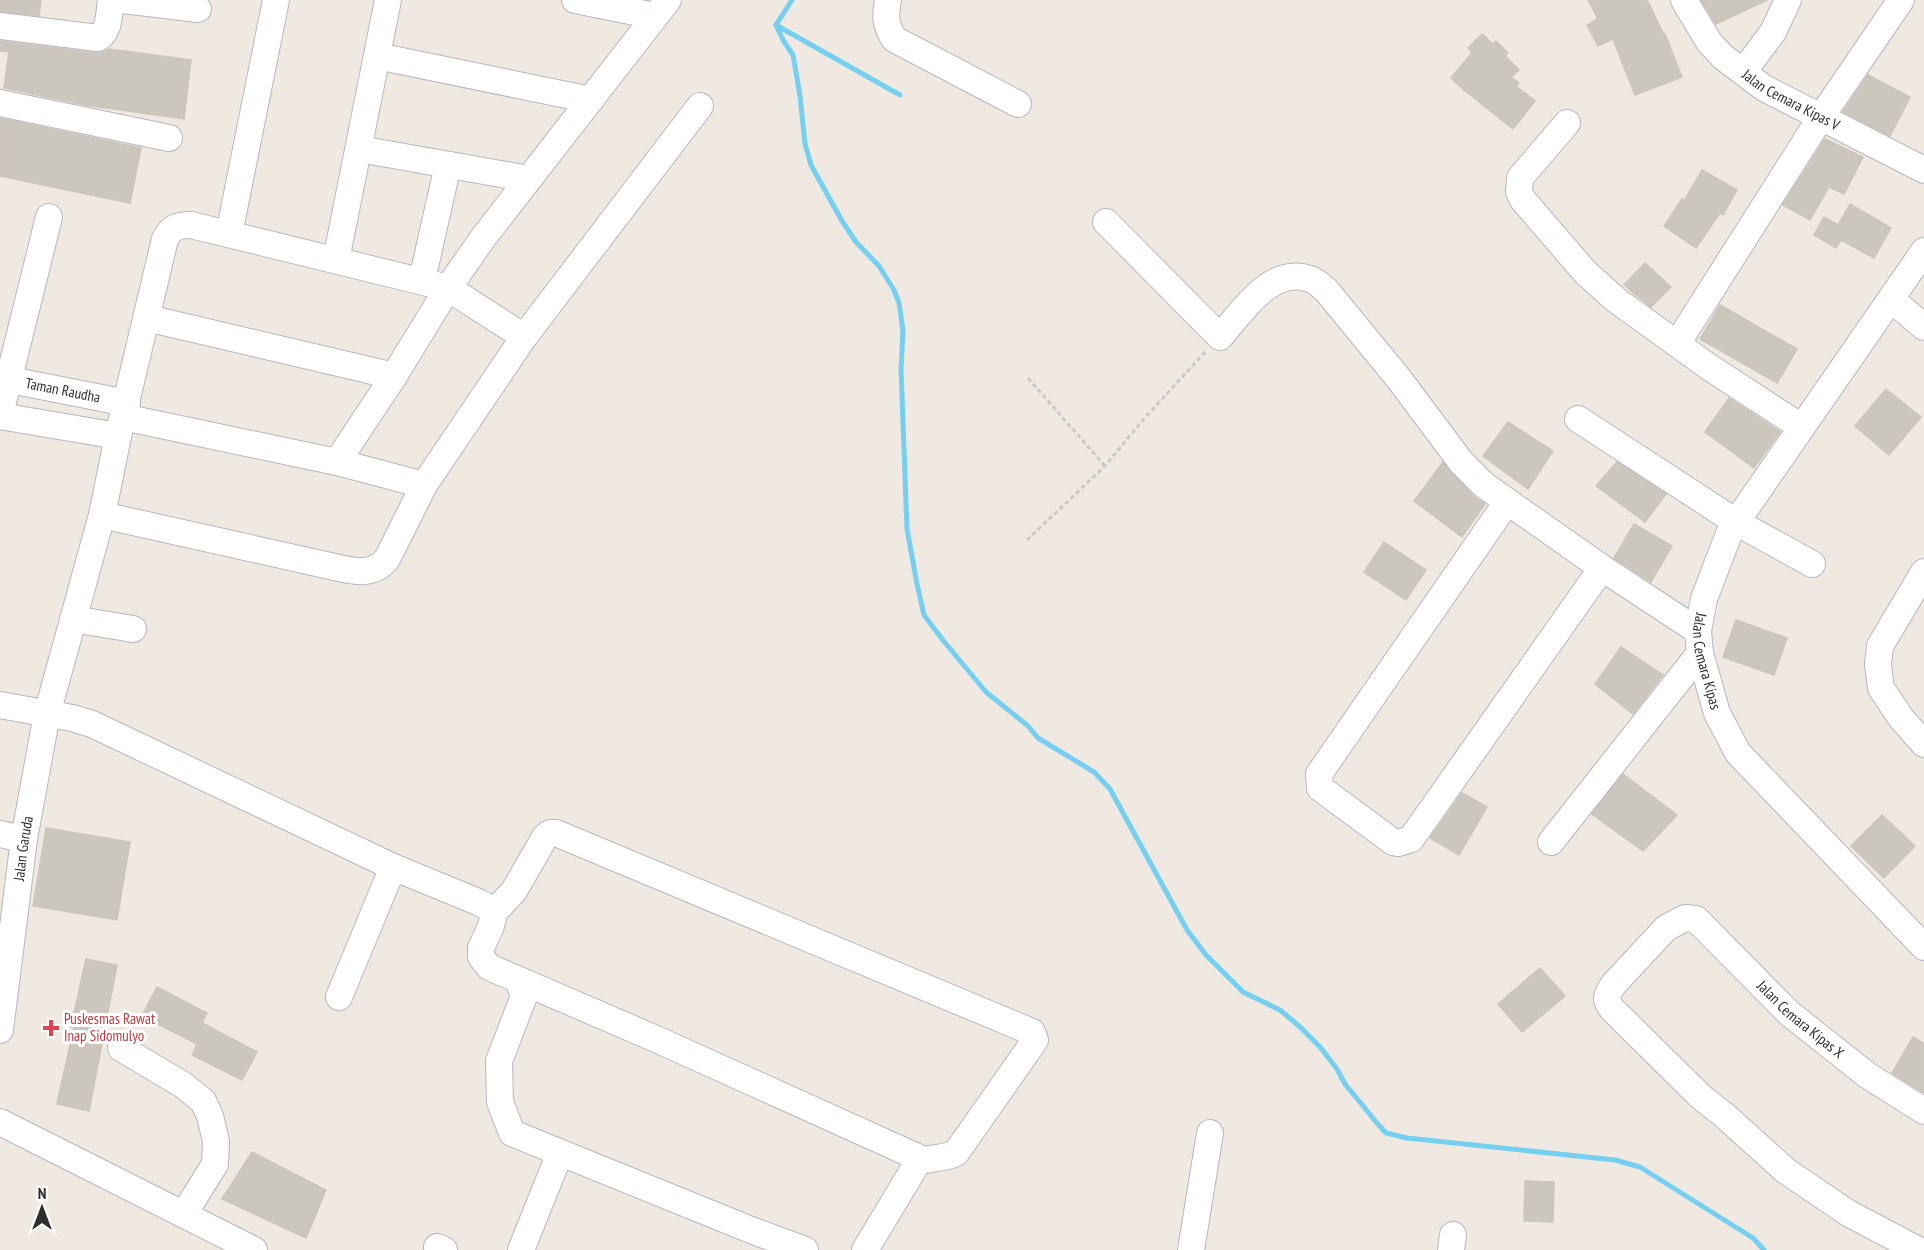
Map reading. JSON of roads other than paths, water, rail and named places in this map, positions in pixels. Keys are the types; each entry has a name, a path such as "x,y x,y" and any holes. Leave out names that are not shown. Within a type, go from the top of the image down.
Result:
{"street":[{"path":"0,26 98,38 102,36 106,28 111,0"},
{"path":"123,0 198,9"},
{"path":"276,0 229,234 448,288 524,337"},
{"path":"336,260 388,0"},
{"path":"575,0 661,8"},
{"path":"888,0 885,18 887,28 894,39 1018,104"},
{"name":"Jalan Cemara Kipas V","path":"1684,0 1709,42 1723,57 1764,88 1924,170"},
{"path":"1743,72 1773,32 1788,0"},
{"path":"1677,344 1821,117 1901,0"},
{"path":"337,462 394,376 448,288 483,238 661,8"},
{"path":"377,56 591,100"},
{"path":"0,103 169,138"},
{"path":"102,514 339,568 364,572 381,566 424,485 524,337 700,106"},
{"path":"1567,123 1523,173 1519,185 1523,201 1585,272 1616,300 1801,427"},
{"path":"359,149 529,179"},
{"path":"422,280 448,165"},
{"path":"49,217 4,379 0,415 123,418 337,462 424,485"},
{"path":"1106,222 1220,337 1259,293 1277,280 1297,276 1312,280 1326,290 1392,370 1461,462 1484,485 1602,568 1699,642 1551,842"},
{"name":"Jalan Garuda","path":"0,1030 12,836 102,514 165,239 169,231 181,225 191,225 229,234"},
{"name":"Jalan Cemara Kipas","path":"1924,251 1730,531 1704,599 1699,642 1716,713 1737,753 1924,947"},
{"path":"1892,299 1924,327"},
{"path":"147,318 394,376"},
{"name":"Taman Raudha","path":"4,379 123,418"},
{"path":"1578,418 1736,522 1812,564"},
{"path":"1507,502 1319,774 1320,788 1393,842 1398,843 1411,839 1602,568"},
{"path":"1924,572 1880,646 1878,664 1881,688 1901,718 1924,744"},
{"path":"74,619 133,629"},
{"path":"0,705 92,724 393,867 495,911"},
{"path":"865,1250 918,1162 949,1157 956,1153 1035,1040 1032,1032 556,833 550,833 545,837 514,891 495,911 491,926 482,942 481,957 484,963 518,980 656,1038 924,1160"},
{"path":"339,997 393,867"},
{"name":"Jalan Cemara Kipas X","path":"1918,1250 1848,1213 1786,1171 1701,1096 1606,1003 1606,996 1613,985 1666,927 1685,918 1696,919 1789,1013 1867,1075 1924,1111"},
{"path":"518,980 524,996 499,1061 500,1102 512,1133 805,1250"},
{"path":"121,1048 183,1085 202,1101 210,1116 216,1141 215,1164 183,1214"},
{"path":"0,1122 254,1250"},
{"path":"1191,1250 1210,1133"},
{"path":"521,1250 560,1153"}],"waterway":[{"path":"792,0 776,25 793,55 805,144 811,165 842,221 856,242 879,266 899,303 903,331 901,369 907,529 924,615 942,639 986,692 1028,726 1038,738 1094,772 1110,789 1187,930 1206,955 1243,992 1280,1010 1299,1026 1320,1047 1345,1084 1386,1133 1407,1138 1615,1160 1640,1167 1753,1238 1764,1250"},
{"path":"776,25 900,95"}],"place":[{"name":"Puskesmas Rawat Inap Sidomulyo","path":"51,1028"}]}
